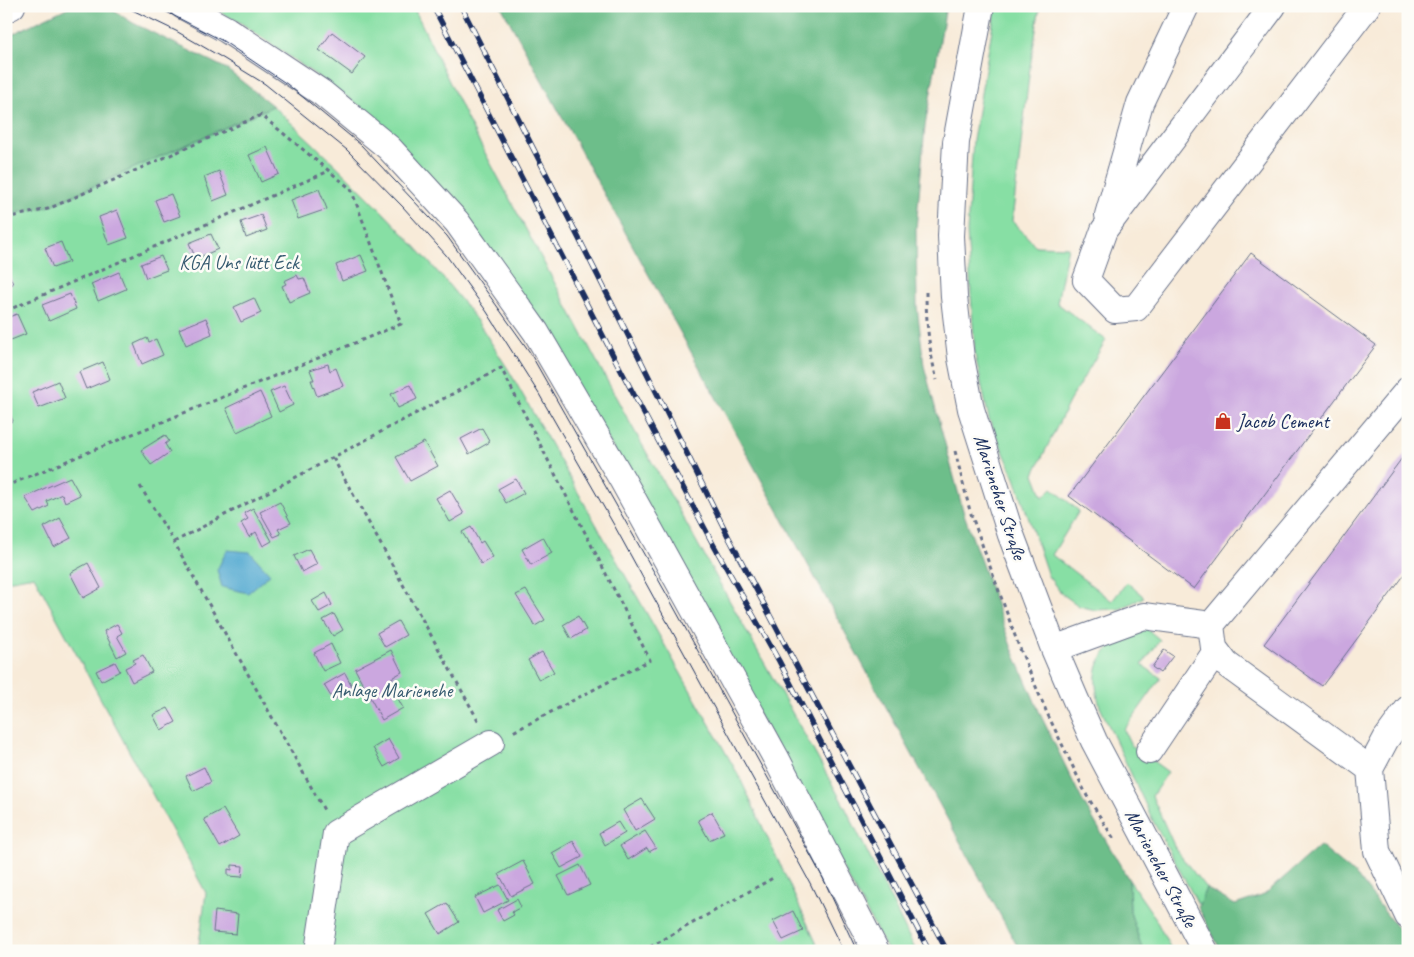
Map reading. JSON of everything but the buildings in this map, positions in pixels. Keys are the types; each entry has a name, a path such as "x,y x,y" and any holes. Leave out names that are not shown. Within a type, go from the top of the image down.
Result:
{"street":[{"path":"6,9 12,6"},
{"path":"184,6 227,30 322,93 389,148 457,222 536,332 623,481 776,758 876,951"},
{"name":"Marieneher Straße","path":"981,6 956,142 951,236 954,297 961,358 971,409 1011,535 1054,649 1094,742 1205,951"},
{"path":"1186,6 1140,103 1104,230 1086,280 1115,310 1136,308 1368,6"},
{"path":"1104,230 1273,6"},
{"path":"1370,769 1226,664 1214,648 1211,625 1408,390"},
{"path":"1054,649 1144,616 1211,625"},
{"path":"1149,751 1216,651"},
{"path":"1408,709 1386,740 1370,769 1377,851 1408,916"},
{"path":"318,951 336,833 491,743"}],"path":[{"path":"6,218 48,209 261,115 351,189 401,324 6,486"},
{"path":"6,311 329,171"},
{"path":"174,542 501,368 650,660 491,743 333,458"},
{"path":"140,486 174,542 336,833"},
{"path":"643,951 773,878"}],"green space":[{"path":"71,6 106,6 133,23 225,68 273,106 47,207 6,215 6,37"},
{"path":"208,6 413,6 469,123 625,414 845,807 916,951 888,951 608,439 425,174 373,115 241,23"},
{"path":"501,6 946,6 925,126 916,229 917,306 924,366 964,514 1011,646 1042,718 1082,800 1129,880 1130,912 1143,951 1020,951"},
{"path":"996,6 1040,6 1030,67 1012,221 1036,246 1068,247 1057,303 1106,340 1069,402 1034,474 1043,497 1052,488 1079,511 1052,555 1112,601 1127,582 1144,597 1120,609 1095,610 1079,606 1061,593 1048,576 1015,478 989,419 975,355 967,232 973,140"},
{"name":"Anlage Marienehe","path":"273,106 349,178 397,227 472,313 508,369 739,776 820,951 198,951 206,893 34,576 6,581 6,215 47,207"},
{"path":"1146,628 1160,640 1142,665 1161,678 1124,730 1131,745 1168,772 1152,796 1176,850 1206,888 1199,906 1154,823 1100,707 1098,698 1096,674 1104,654 1116,642"},
{"path":"1320,846 1357,876 1408,942 1408,951 1221,951 1198,907 1206,888 1235,905 1264,895"},
{"path":"1129,880 1154,916 1172,951 1143,951 1130,912"}],"water":[{"path":"227,550 250,552 270,574 248,593 222,587 217,570"}],"tram line":[{"path":"124,6 176,31 265,84 347,150 403,207 446,255 487,312 539,394 614,525 810,883 843,951"},
{"path":"155,6 223,41 287,84 361,145 447,236 529,351 671,602 823,878 857,951"}],"railway":[{"path":"433,6 615,359 713,544 779,661 929,951"},
{"path":"461,6 728,536 947,951"}],"place":[{"name":"Jacob Cement","path":"1223,421"}],"park label":[{"name":"KGA Uns lütt Eck","path":"239,262"}]}
